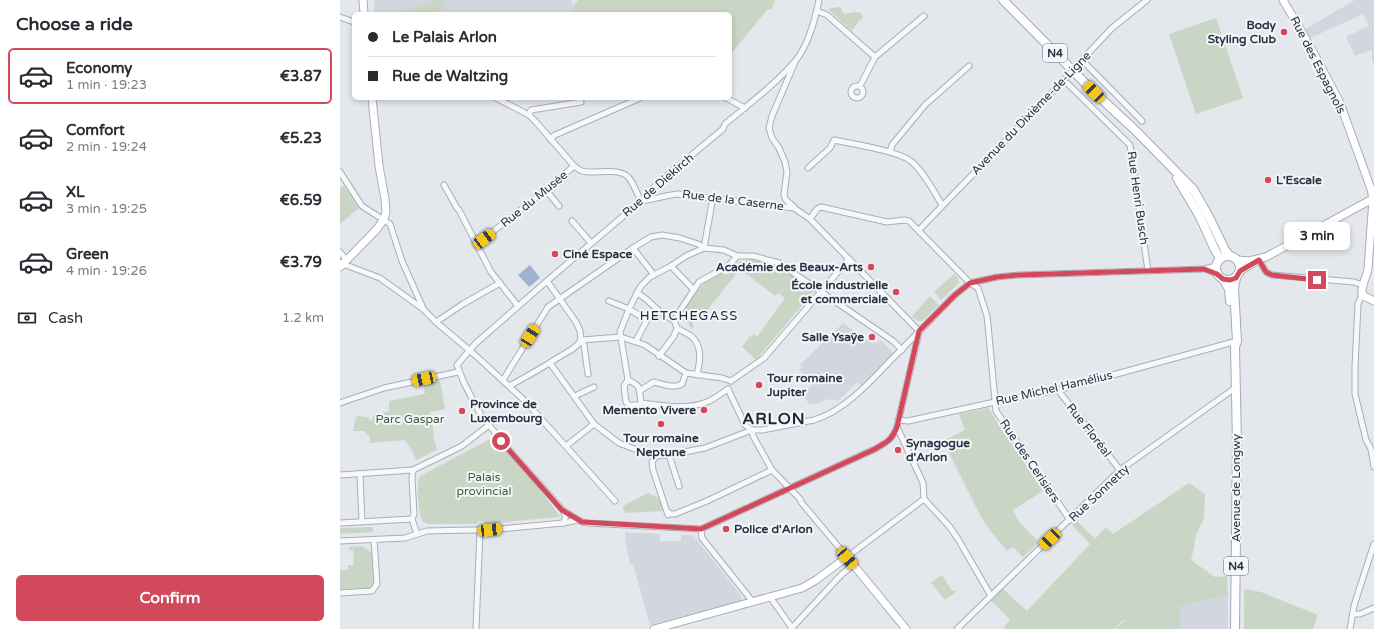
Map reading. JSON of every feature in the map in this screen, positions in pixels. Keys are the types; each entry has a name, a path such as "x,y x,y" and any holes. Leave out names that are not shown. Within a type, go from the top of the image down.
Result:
{"main road":[{"path":"364,0 364,12"},
{"name":"N4","path":"1001,0 1135,130 1193,189 1223,246 1230,256"},
{"name":"Rue des Espagnols","path":"1283,0 1311,48 1340,103 1371,189 1373,198 1371,261 1363,285 1362,295"},
{"path":"342,264 378,229 386,212 372,100"},
{"name":"N4","path":"1170,167 1200,217 1220,258"},
{"path":"1259,260 1238,260 1230,256 1220,258 1219,273 1230,280 1259,260 1373,198"},
{"name":"N4","path":"1238,260 1240,264 1238,275"},
{"name":"Avenue de Longwy","path":"1219,273 1230,294 1234,343"},
{"name":"Avenue de Longwy","path":"1235,629 1237,443 1234,288 1238,275"},
{"path":"1362,295 1374,302"},
{"path":"654,629 802,588 847,558 906,629"}],"street":[{"name":"Rue de Diekirch","path":"458,372 457,365 469,350 547,280 640,201 658,183 723,129 725,124 745,108 796,60 805,45 812,28 819,0"},
{"name":"Avenue du Dixième-de-Ligne","path":"919,230 1112,28 1147,0"},
{"path":"817,11 827,14 875,57"},
{"path":"860,86 875,57 924,16"},
{"path":"340,17 352,21"},
{"path":"794,208 786,200 784,195 787,172 785,162 783,155 772,138 769,128 772,116 796,60"},
{"path":"1081,62 1142,121"},
{"path":"890,152 892,145 925,105 969,66"},
{"path":"776,79 785,86"},
{"name":"Rue Henri Busch","path":"1064,79 1130,145 1148,271"},
{"path":"500,100 529,115 580,171 616,172 624,174 629,178 640,201"},
{"path":"550,139 555,135 636,100"},
{"path":"730,100 745,108"},
{"path":"529,115 531,110 538,108 581,102"},
{"path":"808,168 830,148 834,140 901,155 912,162 932,188 942,205"},
{"name":"Rue du Musée","path":"477,244 574,166"},
{"path":"340,172 362,206 389,223 392,228 402,261 423,309"},
{"path":"444,185 456,208 459,210 491,272 518,306"},
{"path":"546,190 559,206"},
{"name":"Rue de la Caserne","path":"640,201 650,200 670,194 678,194 794,208 810,219 919,331"},
{"path":"704,248 713,198"},
{"name":"Rue des Cerisiers","path":"810,219 817,209 821,207 887,222 904,220 909,221 970,283 978,288 987,316 996,411 1070,520"},
{"path":"572,221 591,243"},
{"path":"503,380 548,307 554,301 560,299 633,248 651,237 662,235 680,238 698,244 704,248 724,250 737,256 753,256 779,263 893,341 902,350"},
{"path":"633,248 654,275"},
{"path":"704,248 686,256 654,275 641,286 636,293 620,332 628,380 624,386 626,402 629,405 638,405 641,403 672,406 695,406 707,402 728,389 731,381 764,358 849,259"},
{"path":"340,252 342,264 380,278 423,309 503,380 543,421 615,501"},
{"path":"674,320 699,282 731,263 737,256"},
{"path":"1259,260 1266,272 1272,275 1354,282 1363,285"},
{"path":"671,266 694,290"},
{"path":"550,363 594,424 620,443 656,456 669,455 705,448 752,430 762,430 814,420 834,412 870,381 955,295 970,283 997,277 1019,275 1206,269 1219,273"},
{"path":"547,280 576,322 580,331 581,340 584,345 588,374"},
{"path":"436,322 463,304 500,283"},
{"path":"636,293 644,296 665,316 674,320 677,328 692,337 700,353 697,375"},
{"path":"1362,295 1358,304 1354,388 1366,440 1372,448 1374,467"},
{"path":"609,301 629,308 646,320 636,342"},
{"path":"659,356 674,336 677,328"},
{"path":"562,510 582,522 588,523 701,529 875,449 888,442 893,436 897,427 919,331"},
{"path":"581,340 621,337 645,346 686,373 722,378 731,381"},
{"path":"509,386 528,377 572,349 578,345 581,340"},
{"name":"Rue Michel Hamélius","path":"898,420 908,421 994,402 1058,390 1234,343"},
{"path":"340,403 384,388 458,372 474,404 488,425 562,510 566,519 563,523"},
{"path":"639,390 654,382 679,386 682,384 686,373"},
{"path":"628,380 637,384 641,403"},
{"path":"575,396 594,387"},
{"name":"Rue Sonnetty","path":"957,629 1120,470 1235,388"},
{"path":"728,389 745,425 752,430 753,436 772,470 800,499 801,502"},
{"name":"Rue Floréal","path":"1058,390 1120,470"},
{"path":"566,446 594,424"},
{"path":"340,475 413,470 462,446 488,425"},
{"path":"897,427 923,483 924,499 949,526 958,539 991,596"},
{"path":"669,455 678,486"},
{"path":"656,456 652,462 658,486 668,514 675,514 707,501 772,470"},
{"path":"413,470 412,479 414,514 412,519 417,534"},
{"path":"360,474 362,522"},
{"path":"780,493 787,492 792,494 801,502 847,558 924,499"},
{"path":"340,523 412,519"},
{"path":"340,541 405,538 427,531 490,530 563,523 578,520"},
{"path":"701,529 702,538 753,602"},
{"path":"476,629 480,530"},
{"path":"340,593 372,591 375,588 377,584 374,540"},
{"path":"1350,629 1358,593 1374,544"},
{"path":"770,597 792,628 841,575 853,565"},
{"path":"835,567 842,571 841,575"},
{"path":"1353,614 1360,614 1374,608"}],"shaded area":[{"path":"374,0 572,0 574,12 374,12"},
{"path":"1355,0 1374,0 1374,64 1371,50 1355,56 1346,37 1369,26 1363,14 1308,39 1304,30"},
{"path":"843,323 873,344 875,342 876,344 880,340 894,354 861,385 857,382 838,401 829,399 816,404 810,404 804,398 805,396 803,394 813,384 799,370 802,367 800,365"},
{"path":"625,532 660,534 660,541 681,541 681,535 693,535 740,594 742,600 650,625 633,564 630,564"},
{"path":"1228,595 1228,629 1115,629 1180,607"}],"green space":[{"path":"432,0 443,0 446,8 437,12 405,12"},
{"path":"578,0 774,0 775,2 771,10 768,9 732,53 732,12 574,12 573,6"},
{"path":"840,7 844,14 855,12 861,13 863,18 852,31 828,9"},
{"path":"1216,18 1243,98 1196,114 1169,34"},
{"path":"344,186 359,208 340,224 340,188"},
{"path":"750,259 777,265 812,288 814,291 756,360 742,347 750,336 752,337 754,334 757,337 785,298 778,293 775,296 744,272 746,270 740,265 733,272 736,274 701,318 698,316 692,324 694,326 692,329 689,326 689,323 681,320 680,317 682,311 704,283 722,273 726,275 737,262 741,261 743,263"},
{"path":"954,274 958,278 959,283 941,300 934,292"},
{"path":"930,296 939,305 922,321 917,321 912,316"},
{"name":"Parc Gaspar","path":"440,380 445,409 430,412 434,434 433,436 437,450 416,460 405,440 370,443 370,436 367,435 365,431 353,431 355,420 358,415 369,417 369,420 372,420 373,416 389,411 389,401 425,394 423,384"},
{"path":"988,408 1043,491 1013,510 1019,522 1039,542 1023,557 1013,547 1007,551 992,533 981,517 943,441 965,430 959,414"},
{"name":"Palais provincial","path":"494,437 534,482 560,516 485,524 484,522 479,521 476,524 429,524 423,522 418,499 418,485 420,476"},
{"path":"1189,483 1205,494 1204,519 1196,535 1191,560 1215,577 1227,576 1228,595 1180,607 1180,629 1115,629 1123,622 1132,619 1122,621 1114,629 1004,629 1010,619 988,598 1003,589 1027,611 1090,544 1072,525 1077,521 1095,539 1106,527 1113,534"},
{"path":"648,493 659,498 663,511 626,513 623,510 623,506"},
{"path":"372,527 373,532 340,534 340,528"},
{"path":"362,546 372,553 373,585 370,588 340,589 340,570 348,570 348,565 354,565 353,550 349,550 349,547"},
{"path":"942,575 952,591 955,590 956,592 945,600 931,583"},
{"path":"1244,589 1261,592 1318,615 1313,629 1244,629"}],"water":[{"path":"530,265 540,278 529,287 518,275"}],"place":[{"name":"Body Styling Club","path":"1284,32"},
{"name":"L'Escale","path":"1268,180"},
{"name":"Ciné Espace","path":"555,254"},
{"name":"Académie des Beaux-Arts","path":"871,267"},
{"name":"École industrielle et commerciale","path":"896,292"},
{"name":"Salle Ysaÿe","path":"872,337"},
{"name":"Tour romaine Jupiter","path":"759,385"},
{"name":"Memento Vivere","path":"704,410"},
{"name":"Province de Luxembourg","path":"462,411"},
{"name":"Tour romaine Neptune","path":"661,424"},
{"name":"Synagogue d'Arlon","path":"898,450"},
{"name":"Police d'Arlon","path":"726,529"}],"district":[{"name":"HETCHEGASS","path":"689,316"},
{"name":"ARLON","path":"774,419"}],"route":[{"path":"501,441 562,510 582,522 701,529 888,442 893,436 897,427 919,331 955,295 970,283 997,277 1019,275 1204,269 1217,274 1220,278 1230,280 1236,278 1240,271 1259,260 1262,268 1272,275 1317,280"}]}
